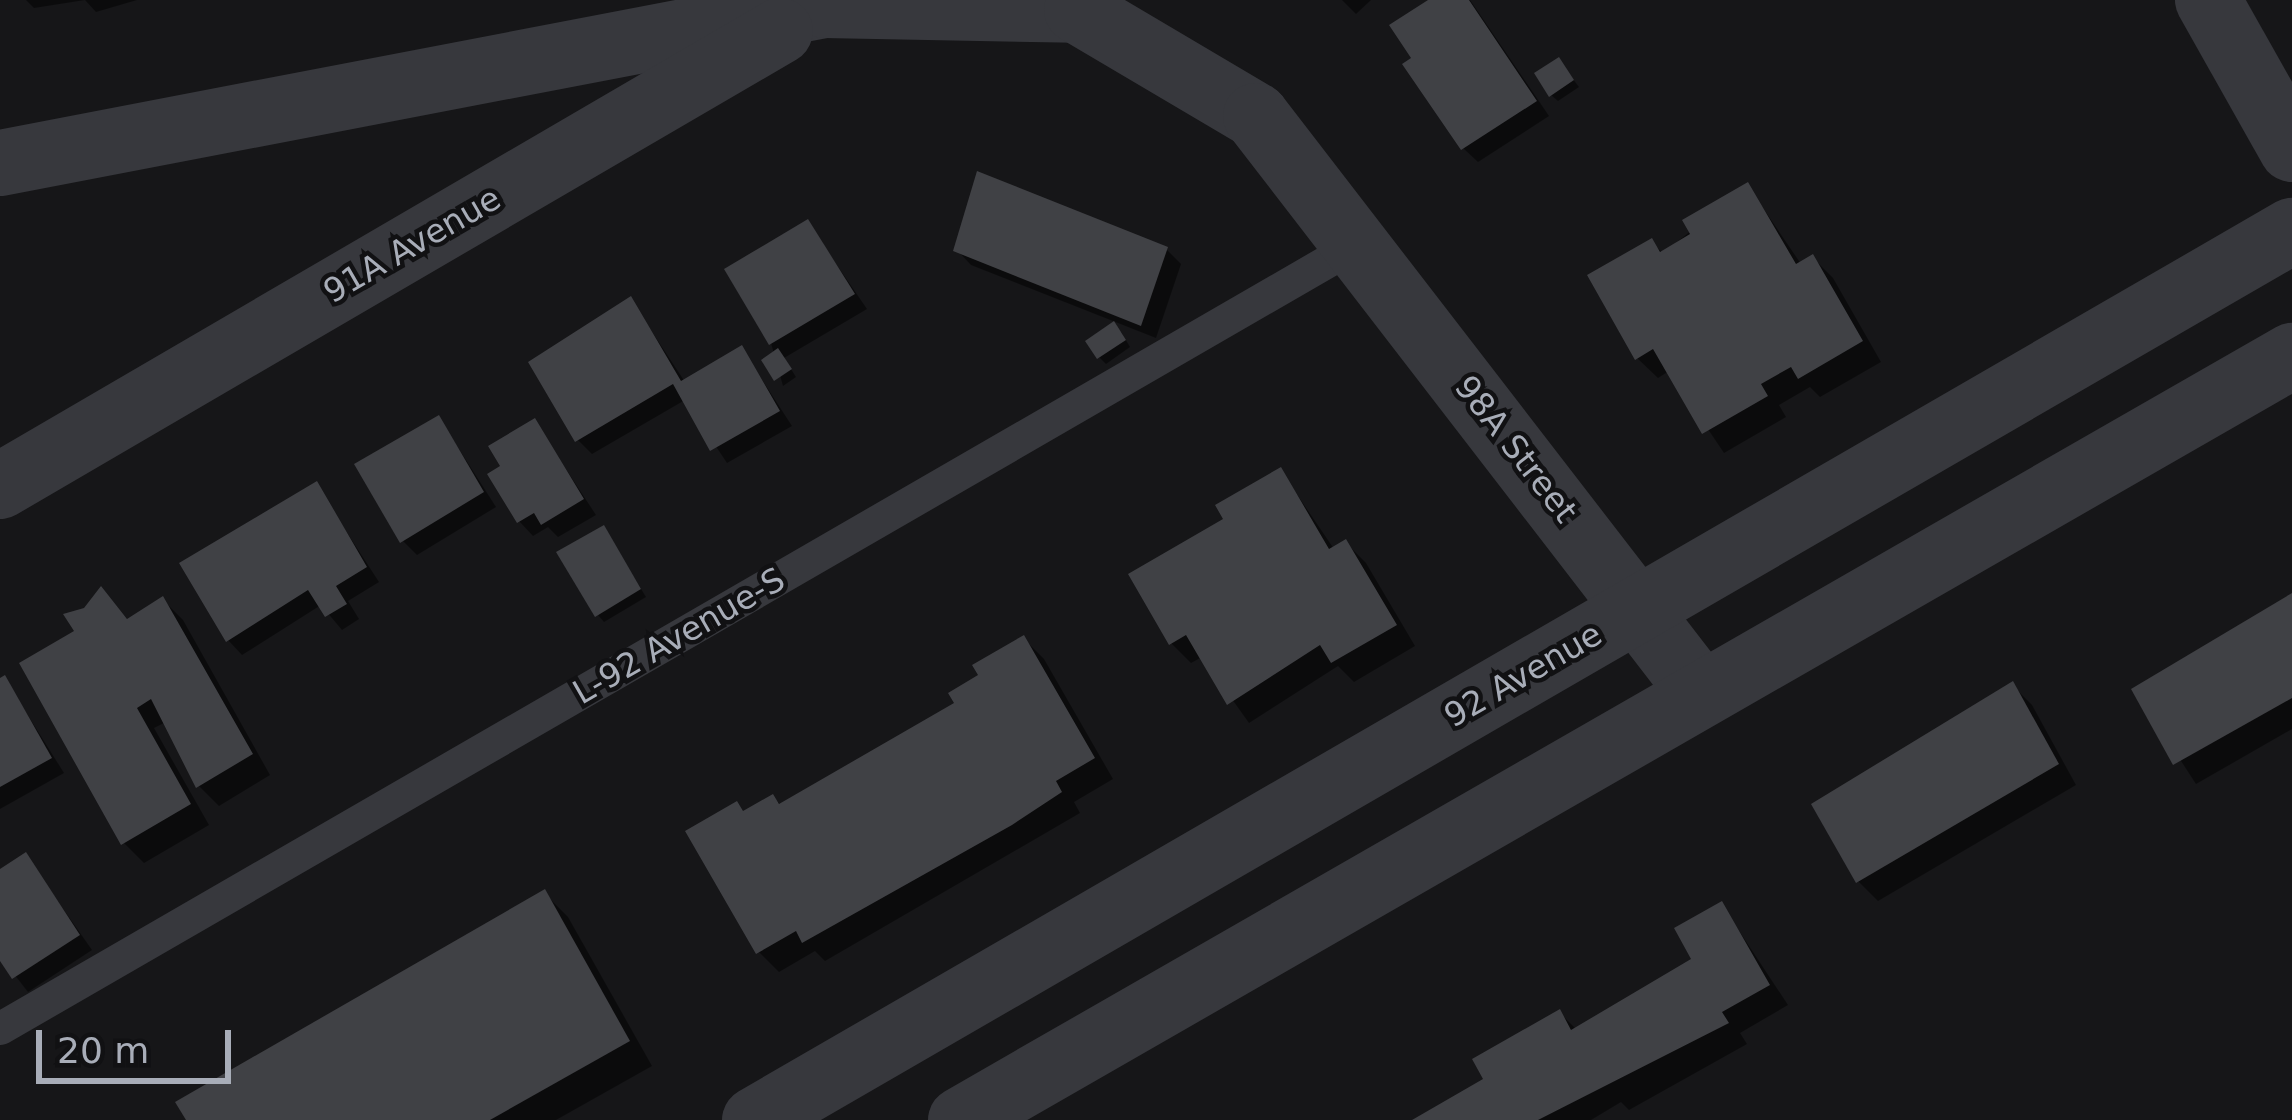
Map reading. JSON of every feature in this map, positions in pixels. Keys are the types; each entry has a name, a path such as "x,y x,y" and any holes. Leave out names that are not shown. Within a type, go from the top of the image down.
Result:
{"street":[{"path":"2208,0 2292,149"},
{"path":"0,163 824,5 1077,10 1256,116 1343,226"},
{"name":"91A Avenue","path":"0,485 824,5"},
{"name":"98A Street","path":"1343,226 1701,693"},
{"name":"92 Avenue","path":"755,1120 2292,231"},
{"path":"961,1120 2292,356"}],"lane":[{"name":"L-92 Avenue-S","path":"0,1028 1343,226"}],"building":[{"path":"1428,0 1469,0 1537,101 1461,150 1402,64 1411,58 1389,25"},
{"path":"1559,57 1574,80 1549,97 1534,73"},
{"path":"977,171 1168,247 1141,326 953,251"},
{"path":"1748,182 1796,264 1813,254 1863,341 1798,379 1791,367 1761,384 1768,396 1702,434 1653,349 1635,360 1587,275 1652,238 1660,252 1690,234 1682,220"},
{"path":"808,219 855,294 769,345 724,269"},
{"path":"631,296 681,381 742,345 780,411 710,451 673,384 575,442 528,362"},
{"path":"1114,321 1126,340 1097,359 1085,341"},
{"path":"778,348 792,369 774,381 761,360"},
{"path":"439,415 484,492 400,543 354,464"},
{"path":"535,418 584,499 541,525 534,513 517,523 487,474 500,466 488,446"},
{"path":"1281,467 1329,549 1346,539 1397,625 1331,663 1320,645 1227,705 1186,635 1169,645 1128,574 1223,519 1215,505"},
{"path":"317,481 367,567 336,586 347,604 325,617 308,590 226,642 179,563"},
{"path":"604,525 641,589 595,617 556,552"},
{"path":"101,586 127,619 163,596 253,754 196,788 151,699 137,708 191,804 121,845 19,663 74,631 63,614 84,608"},
{"path":"2292,593 2292,698 2173,765 2131,689"},
{"path":"1024,635 1095,758 1056,781 1062,792 1012,825 802,943 796,931 756,954 685,831 737,801 743,811 773,794 779,804 954,703 948,693 978,675 972,665"},
{"path":"5,675 52,758 0,787 0,678"},
{"path":"2013,681 2059,764 1856,883 1811,804"},
{"path":"26,852 80,935 12,979 0,961 0,869"},
{"path":"545,889 630,1041 490,1120 186,1120 175,1102"},
{"path":"1722,901 1770,985 1722,1012 1729,1023 1538,1120 1412,1120 1483,1079 1472,1059 1560,1009 1571,1030 1691,959 1674,928"}]}
